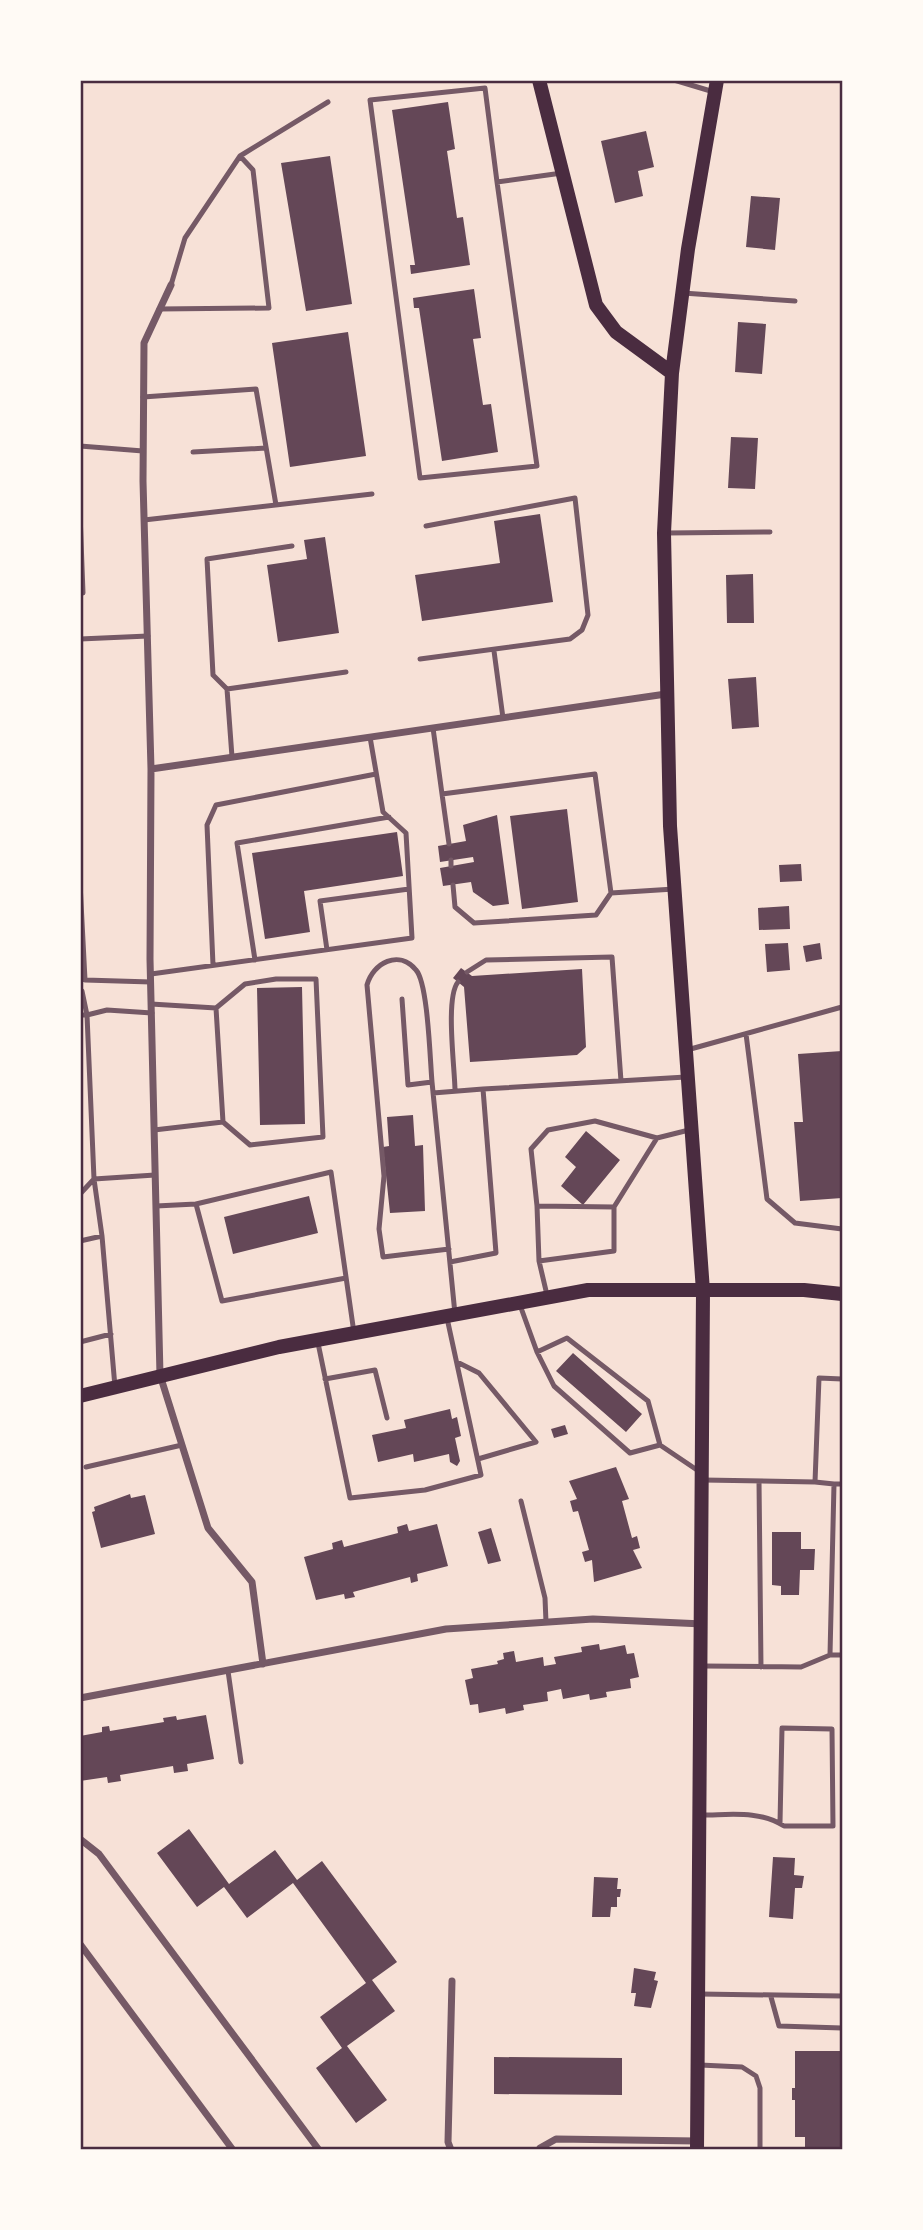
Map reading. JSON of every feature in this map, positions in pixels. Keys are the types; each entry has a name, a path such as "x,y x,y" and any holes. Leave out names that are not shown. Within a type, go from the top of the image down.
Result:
{"main road":[{"path":"543,81 562,173 596,304 616,332 672,373"},
{"path":"697,2146 704,1291 674,889 666,694 664,533 672,373 682,293 716,86"},
{"path":"80,1396 317,1340 588,1290 804,1290 842,1294"}],"street":[{"path":"171,285 144,343 144,520 151,769 151,1008 160,1375 208,1528 252,1582 264,1664"},
{"path":"151,769 666,694"},
{"path":"80,1698 446,1629 593,1619 703,1624"},
{"path":"80,1839 99,1854 319,2150"},
{"path":"80,1944 233,2150"},
{"path":"451,2150 448,2142 453,1981"},
{"path":"539,2149 556,2139 697,2146"}],"lane":[{"path":"674,80 716,86"},
{"path":"485,88 497,182 537,466 420,478 370,100 485,88"},
{"path":"171,285 185,237 240,156 328,102"},
{"path":"159,309 268,308 253,170 240,156"},
{"path":"497,182 562,173"},
{"path":"682,293 795,301"},
{"path":"144,397 256,389 276,505"},
{"path":"80,446 143,451"},
{"path":"193,452 266,448"},
{"path":"144,520 372,494"},
{"path":"421,659 570,639 582,630 588,615 575,499 426,526"},
{"path":"80,513 83,593 80,593"},
{"path":"664,533 770,532"},
{"path":"232,757 227,689 213,675 207,559 292,547"},
{"path":"80,639 148,636"},
{"path":"495,651 503,718"},
{"path":"227,689 346,672"},
{"path":"433,728 449,844"},
{"path":"85,979 151,978 213,965 412,938 406,833 383,812 370,737"},
{"path":"213,965 206,825 216,805 376,774"},
{"path":"442,794 595,774 611,893 596,915 474,923 454,907 453,885"},
{"path":"255,960 237,843 389,817"},
{"path":"80,883 85,979 81,991 94,1179 102,1236 115,1387"},
{"path":"327,950 320,901 409,889"},
{"path":"611,893 674,889"},
{"path":"467,972 486,960 612,957 621,1081"},
{"path":"317,1340 350,1498 425,1490 481,1475 457,1362 451,1315 449,1250 420,975 408,963 390,960 382,963 369,976 367,985 384,1175 379,1229 383,1257 449,1250"},
{"path":"84,1015 107,1010 216,1008 245,984 276,979 316,979 323,1137 250,1145 223,1122 216,1008"},
{"path":"456,1091 452,1012 454,987 458,982"},
{"path":"402,999 408,1085 432,1082"},
{"path":"686,1051 842,1007"},
{"path":"746,1034 767,1199 795,1223 842,1229"},
{"path":"433,1093 688,1077"},
{"path":"450,1262 496,1252 483,1089"},
{"path":"548,1298 539,1261 531,1149 548,1130 595,1121 657,1138 691,1129"},
{"path":"154,1130 223,1122"},
{"path":"539,1261 614,1251 614,1207 657,1138"},
{"path":"156,1206 196,1204 331,1172 354,1333"},
{"path":"80,1194 94,1179 155,1175"},
{"path":"196,1204 222,1301 346,1278"},
{"path":"537,1206 614,1207"},
{"path":"80,1241 102,1236"},
{"path":"519,1304 537,1352 554,1386 630,1453 660,1445"},
{"path":"80,1342 111,1334"},
{"path":"537,1352 567,1338 648,1401 660,1445 703,1477 842,1484"},
{"path":"457,1362 479,1373 536,1442 478,1459"},
{"path":"325,1379 375,1370 387,1418"},
{"path":"815,1482 819,1378 842,1379"},
{"path":"86,1467 182,1445"},
{"path":"759,1481 761,1667"},
{"path":"830,1655 834,1484"},
{"path":"521,1501 545,1598 546,1622"},
{"path":"702,1666 801,1667 830,1655 842,1655"},
{"path":"228,1671 241,1762"},
{"path":"701,1815 767,1815 780,1823 833,1826 832,1729 782,1728 780,1823"},
{"path":"700,1994 842,1996"},
{"path":"771,1997 779,2026 842,2028"},
{"path":"699,2065 742,2067 756,2076 760,2088 760,2150"}],"building":[{"path":"448,102 455,149 447,151 457,218 463,217 470,265 411,274 410,265 415,265 392,110"},
{"path":"646,131 654,167 638,171 643,196 615,203 601,141"},
{"path":"330,156 352,304 306,311 281,163"},
{"path":"751,196 780,198 775,250 746,247"},
{"path":"474,289 481,338 473,339 483,405 491,404 498,452 442,461 419,308 414,308 413,298"},
{"path":"738,322 766,324 762,374 735,372"},
{"path":"348,332 366,456 290,467 272,343"},
{"path":"731,437 758,438 755,489 728,488"},
{"path":"540,514 553,602 422,621 415,575 500,563 494,521"},
{"path":"325,537 339,633 278,642 267,565 307,559 304,540"},
{"path":"753,574 754,623 727,623 726,575"},
{"path":"756,677 759,727 732,729 728,679"},
{"path":"567,809 578,902 522,909 510,816"},
{"path":"497,815 509,904 493,906 473,892 471,882 443,886 440,868 474,862 473,857 440,862 438,846 466,841 463,825"},
{"path":"397,832 403,876 304,891 310,932 265,939 252,853"},
{"path":"801,864 802,881 780,882 779,865"},
{"path":"789,906 790,929 759,930 758,908"},
{"path":"788,943 790,970 767,972 765,944"},
{"path":"820,943 822,959 806,962 803,946"},
{"path":"461,968 472,976 582,969 586,1047 577,1055 470,1062 464,987 453,978"},
{"path":"302,987 305,1124 260,1125 257,988"},
{"path":"842,1051 842,1198 800,1201 794,1122 803,1122 798,1054"},
{"path":"413,1115 415,1146 423,1145 425,1211 390,1213 383,1147 389,1146 387,1117"},
{"path":"586,1131 620,1160 583,1205 561,1186 576,1167 565,1157"},
{"path":"309,1196 318,1233 233,1254 224,1217"},
{"path":"573,1353 642,1414 626,1432 556,1371"},
{"path":"450,1409 452,1419 457,1417 461,1436 455,1438 460,1461 457,1466 450,1462 449,1454 414,1462 413,1454 378,1462 372,1435 406,1428 404,1420"},
{"path":"565,1425 568,1434 554,1438 551,1429"},
{"path":"616,1467 629,1499 622,1501 632,1538 637,1536 640,1548 633,1550 642,1568 594,1582 592,1560 585,1562 582,1552 589,1550 578,1511 573,1512 570,1501 577,1499 569,1481"},
{"path":"130,1494 131,1498 145,1495 155,1534 101,1548 92,1512 95,1511 94,1507"},
{"path":"407,1524 409,1531 437,1524 448,1566 417,1574 418,1581 411,1583 410,1577 353,1592 355,1597 345,1599 344,1594 316,1600 304,1557 333,1549 332,1543 342,1540 344,1547 398,1533 397,1527"},
{"path":"491,1528 501,1561 488,1564 478,1532"},
{"path":"772,1532 801,1532 801,1549 815,1549 814,1570 800,1570 799,1595 781,1595 781,1586 772,1585"},
{"path":"599,1644 600,1650 625,1645 627,1654 634,1653 639,1677 630,1679 631,1688 606,1692 607,1697 590,1700 589,1694 563,1699 561,1689 547,1692 548,1701 523,1705 524,1710 506,1714 505,1708 479,1713 478,1704 470,1705 465,1680 473,1678 471,1669 498,1664 497,1661 504,1659 503,1653 514,1651 516,1662 543,1657 544,1666 556,1664 554,1657 582,1652 581,1647"},
{"path":"206,1715 214,1759 187,1764 188,1771 174,1773 173,1766 120,1775 121,1781 108,1783 107,1777 80,1781 80,1736 102,1732 102,1727 109,1726 110,1731 164,1722 163,1718 176,1716 177,1720"},
{"path":"189,1829 229,1884 275,1850 297,1880 322,1861 397,1962 372,1980 395,2011 347,2046 387,2100 356,2123 316,2068 342,2048 320,2017 366,1983 293,1883 247,1918 224,1887 197,1907 157,1853"},
{"path":"773,1857 795,1858 794,1875 804,1876 802,1888 795,1888 793,1919 769,1917"},
{"path":"594,1877 618,1878 617,1889 621,1889 620,1897 617,1897 617,1907 611,1907 610,1917 592,1917"},
{"path":"634,1968 656,1972 654,1980 658,1981 651,2008 634,2006 636,1993 631,1993"},
{"path":"795,2051 842,2051 842,2150 805,2150 805,2137 795,2137 795,2100 792,2100 792,2088 795,2088"},
{"path":"494,2057 622,2058 622,2095 494,2094"}]}
